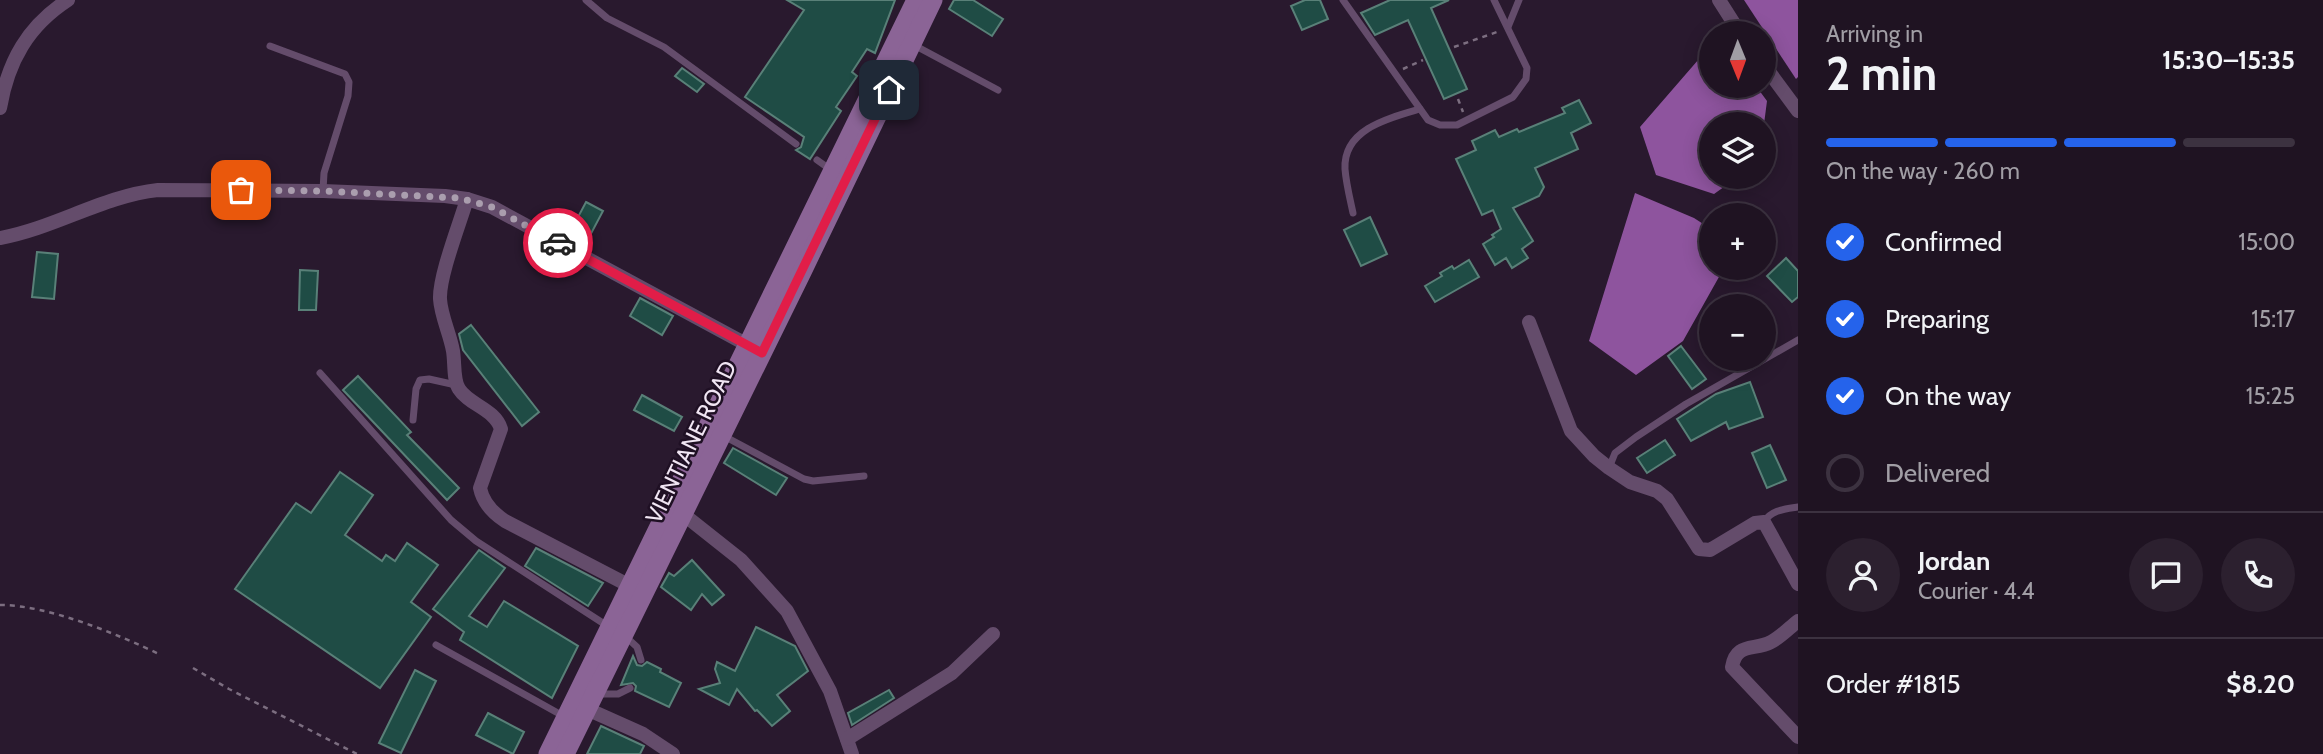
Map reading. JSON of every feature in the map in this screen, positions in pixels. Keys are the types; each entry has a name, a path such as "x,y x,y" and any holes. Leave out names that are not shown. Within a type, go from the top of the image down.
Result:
{"main road":[{"path":"548,754 565,717 617,631 630,586 755,349 824,165 916,0"},
{"name":"VIENTIANE ROAD","path":"565,754 591,702 617,631 683,514 722,435 755,349 933,0"}],"street":[{"path":"0,108 9,69 18,50 36,28 68,0"},
{"path":"1718,0 1732,21"},
{"path":"1776,81 1798,111"},
{"path":"0,238 51,225 139,192 158,190 323,191 467,199 492,207 755,349"},
{"path":"467,199 444,276 440,300 454,353 456,385 494,417 501,429 480,488 482,497 505,521 630,586"},
{"path":"1529,322 1571,431 1594,456 1630,482 1657,491 1667,499 1699,549 1703,551 1710,550 1755,523 1764,522 1798,583"},
{"path":"683,514 741,560 787,611 830,691 852,754"},
{"path":"1798,621 1770,642 1738,652 1732,667 1798,737"},
{"path":"847,740 952,673 993,634"},
{"path":"591,702 673,754"}],"lane":[{"path":"586,0 607,18 664,47 796,145"},
{"path":"1343,0 1428,120 1440,125 1457,125 1513,97 1526,79 1527,68 1494,0"},
{"path":"1508,28 1520,0"},
{"path":"911,44 998,90"},
{"path":"270,46 345,74 349,82 348,96 324,173 323,191"},
{"path":"1353,213 1345,168 1347,151 1357,136 1386,119 1420,109"},
{"path":"1609,468 1615,453 1636,437 1686,404 1798,340"},
{"path":"320,373 451,520 477,541 617,631 637,647 641,660"},
{"path":"413,420 416,388 420,380 429,379 456,385"},
{"path":"722,435 804,479 813,481 864,476"},
{"path":"1764,522 1768,515 1798,507"},
{"path":"436,645 565,717"},
{"path":"591,702 630,688"}],"path":[{"path":"1454,47 1508,28"},
{"path":"1394,73 1423,60"},
{"path":"0,605 35,609 108,631 161,655"},
{"path":"194,668 229,689 357,754"}],"shaded area":[{"path":"1744,0 1798,0 1796,79 1776,49 1776,21 1758,21"},
{"path":"1699,59 1699,98 1765,98 1767,101 1766,112 1699,112 1699,189 1721,189 1714,194 1656,175 1640,127"},
{"path":"1635,193 1699,221 1699,280 1717,280 1709,294 1699,294 1699,313 1683,341 1636,375 1589,341"}],"building":[{"path":"787,0 895,0 875,53 867,49 852,72 857,76 836,107 841,111 810,159 796,150 801,147 804,137 745,97 804,10"},
{"path":"954,0 973,0 1003,19 992,36 949,9"},
{"path":"1305,0 1320,0 1328,19 1302,30 1291,6"},
{"path":"1390,0 1449,0 1431,8 1467,89 1444,99 1408,20 1375,35 1361,13"},
{"path":"682,68 704,84 697,92 675,76"},
{"path":"1579,100 1591,123 1571,133 1578,149 1535,168 1544,187 1539,196 1513,208 1533,241 1522,249 1528,258 1512,268 1506,258 1495,265 1483,244 1501,229 1493,210 1482,215 1456,159 1476,150 1472,141 1495,130 1499,137 1517,129 1519,132 1565,113 1562,108"},
{"path":"586,202 603,211 586,243 569,234"},
{"path":"1370,217 1387,254 1361,266 1344,230"},
{"path":"37,252 58,254 54,299 32,297"},
{"path":"1786,258 1798,271 1798,297 1792,302 1771,280 1776,280 1776,267"},
{"path":"1469,260 1479,277 1435,302 1425,286 1442,276 1440,273"},
{"path":"300,270 318,271 316,310 299,310"},
{"path":"640,298 673,316 662,335 630,316"},
{"path":"471,325 539,412 522,426 463,350 459,334"},
{"path":"1681,346 1706,379 1692,389 1668,356"},
{"path":"358,376 411,432 407,435 459,488 447,500 343,390"},
{"path":"1750,382 1763,417 1729,429 1726,422 1691,441 1677,419 1716,394"},
{"path":"642,395 682,417 674,431 634,410"},
{"path":"1665,440 1675,455 1647,473 1637,458"},
{"path":"1770,445 1786,480 1767,488 1752,453"},
{"path":"733,448 787,478 776,495 724,463"},
{"path":"340,472 373,495 345,535 382,561 386,555 395,561 407,543 438,565 411,602 431,617 380,688 235,589 296,503 311,513"},
{"path":"536,548 603,583 588,606 525,566"},
{"path":"479,550 505,568 469,616 487,627 504,601 578,646 552,698 460,640 464,632 433,609"},
{"path":"692,560 724,595 712,605 702,594 691,610 661,587 669,573 674,576"},
{"path":"756,627 795,646 808,671 777,695 790,711 772,726 737,689 729,705 699,689 720,683 715,669 717,662 735,671"},
{"path":"633,656 637,665 642,666 647,662 681,683 669,707 635,691 636,686 633,683 621,685"},
{"path":"415,670 436,681 401,753 379,743"},
{"path":"889,690 894,698 852,725 848,713"},
{"path":"488,713 524,732 513,754 476,735"},
{"path":"601,726 644,746 640,754 587,754"}],"way so far":[{"path":"241,190 323,191 467,199 492,207 558,243"}],"route":[{"path":"558,243 762,353 889,90"}]}
